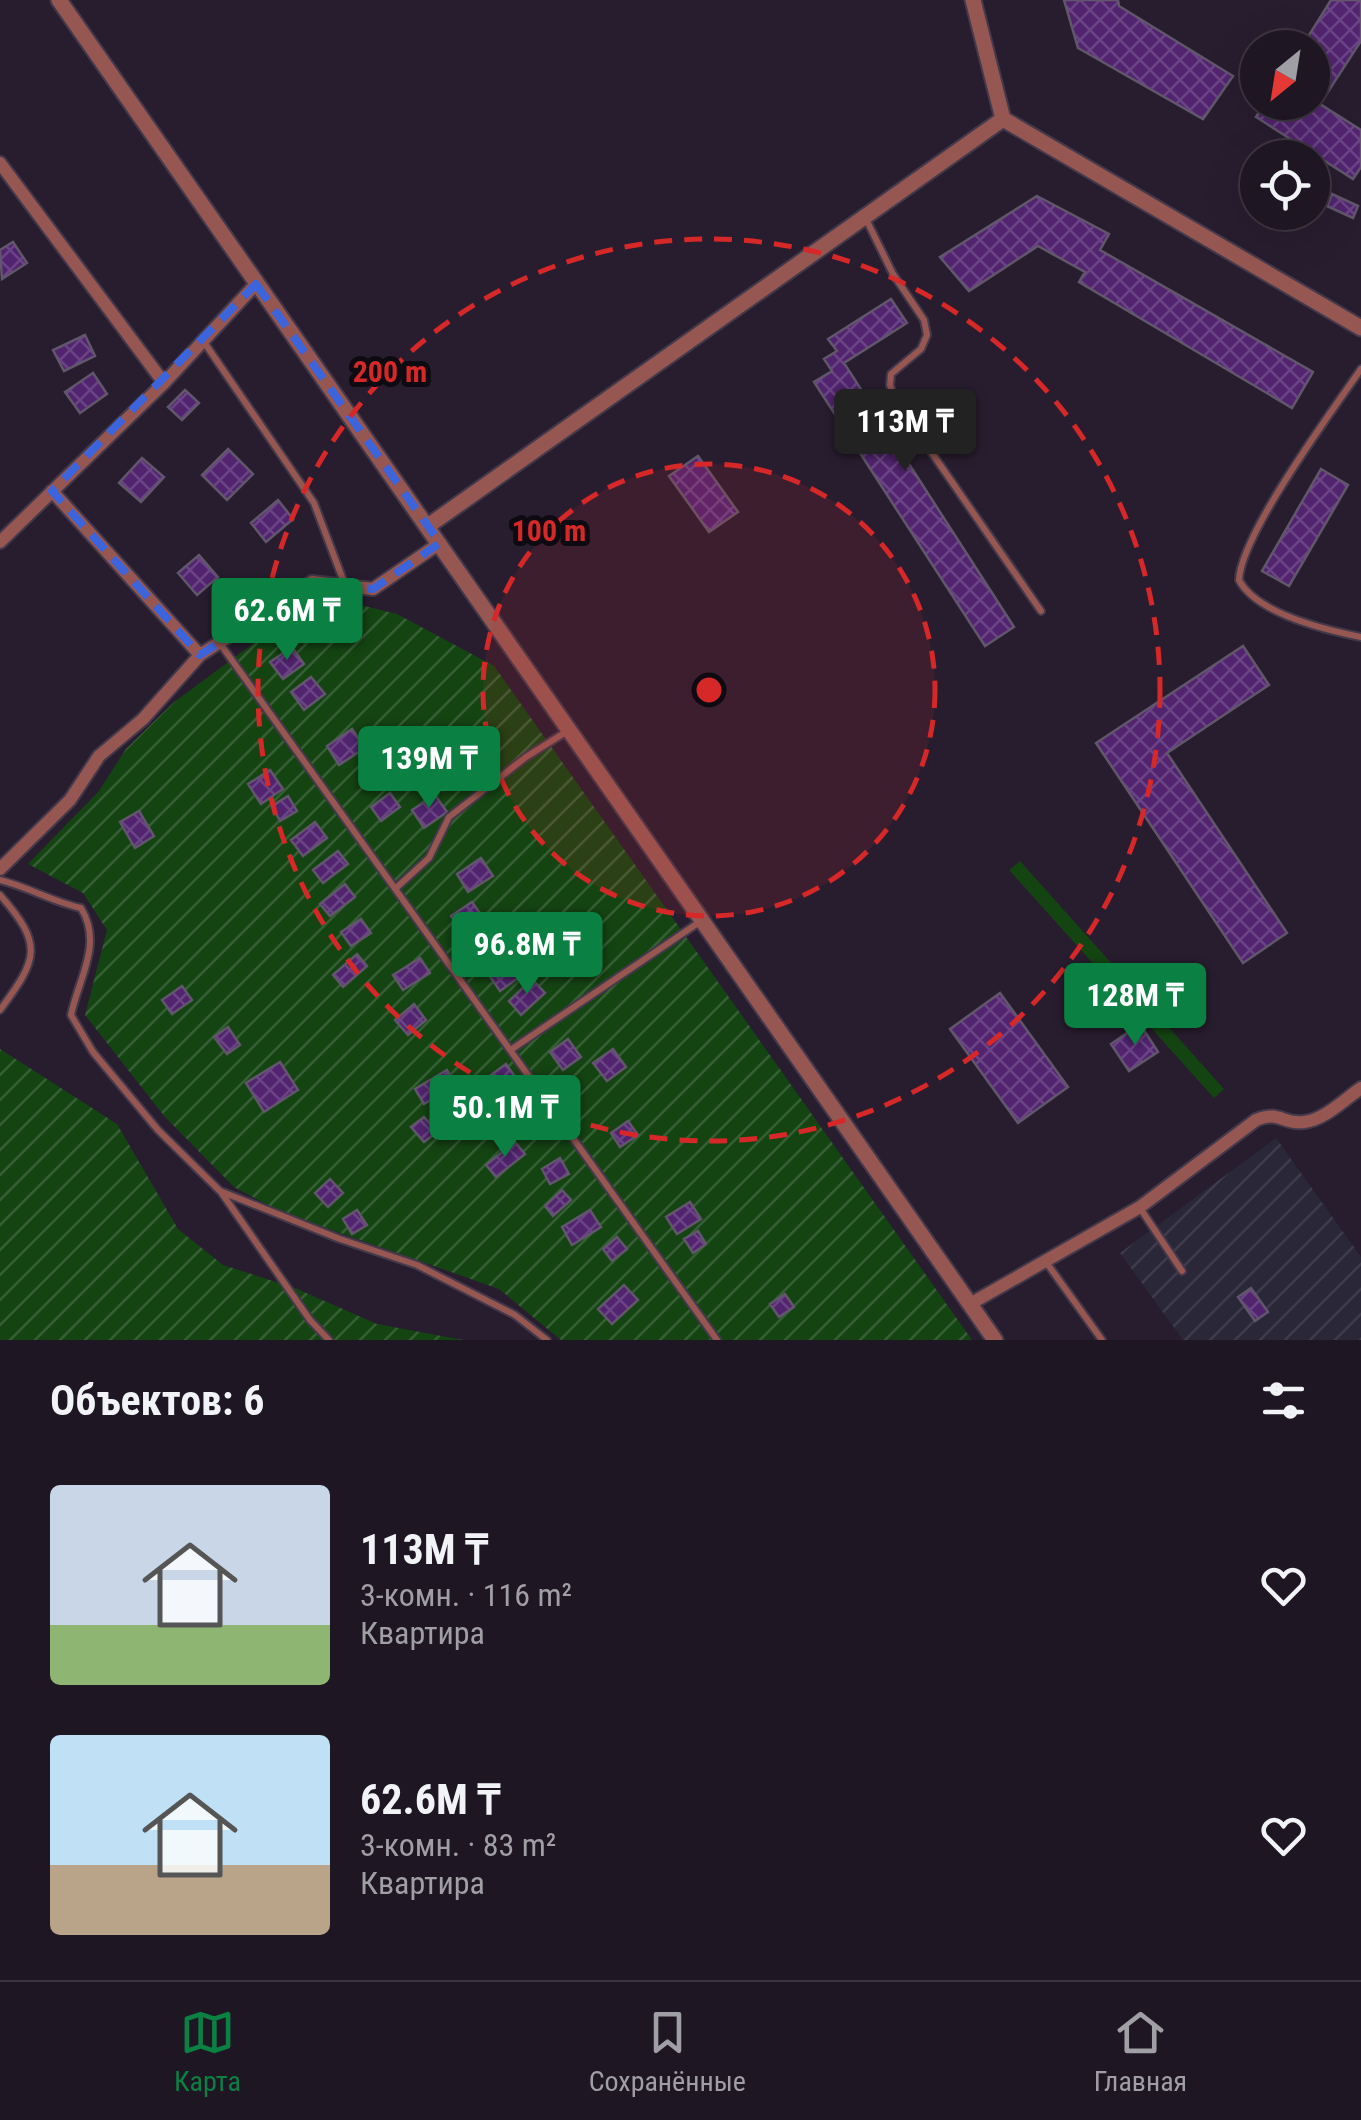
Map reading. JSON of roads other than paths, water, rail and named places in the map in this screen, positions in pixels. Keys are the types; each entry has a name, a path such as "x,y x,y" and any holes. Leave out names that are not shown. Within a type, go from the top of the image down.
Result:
{"street":[{"path":"60,0 995,1340"},
{"path":"973,0 1002,118 1361,328"},
{"path":"428,526 1002,118"},
{"path":"0,163 164,383"},
{"path":"0,542 164,383 256,284"},
{"path":"52,491 200,655"},
{"path":"0,883 70,800 98,756 143,719 200,655 312,582 373,589 440,543"},
{"path":"970,1304 1140,1207 1256,1120 1278,1114 1302,1123 1361,1088"}],"lane":[{"path":"864,216 892,274 924,320 927,335 921,349 891,374 894,398 1041,611"},
{"path":"203,340 314,504 346,586"},
{"path":"1361,369 1257,531 1240,568 1240,580 1254,598 1316,628 1361,637"},
{"path":"218,642 512,1048 717,1340"},
{"path":"396,888 428,858 449,816 526,756 569,730"},
{"path":"0,883 32,940 29,966 0,1010"},
{"path":"0,883 81,908 92,925 91,951 71,1015 92,1052 147,1117 220,1191 310,1320 329,1340"},
{"path":"512,1048 702,920"},
{"path":"220,1191 340,1240 417,1265 515,1315 547,1340"},
{"path":"1140,1207 1182,1271"},
{"path":"1045,1261 1102,1340"}]}
